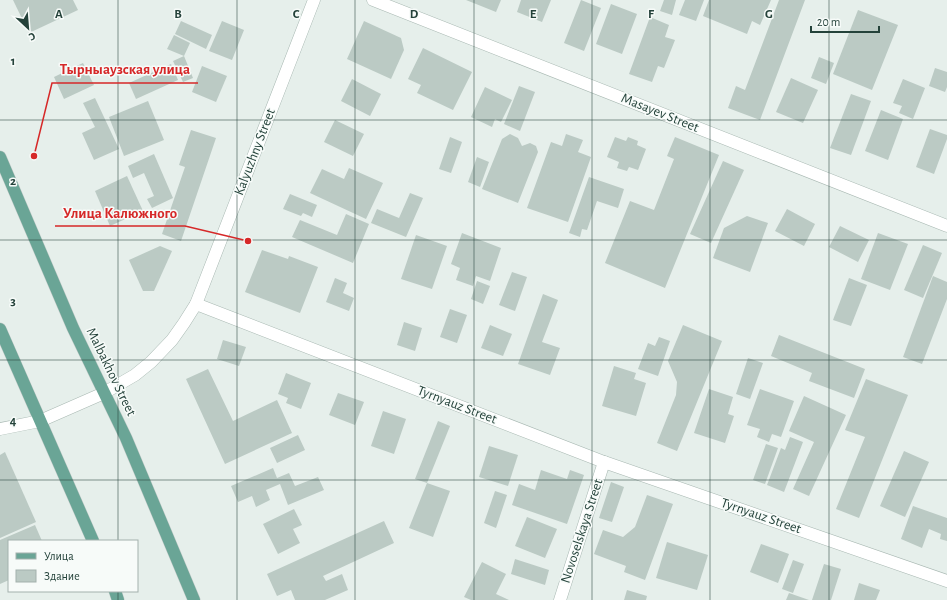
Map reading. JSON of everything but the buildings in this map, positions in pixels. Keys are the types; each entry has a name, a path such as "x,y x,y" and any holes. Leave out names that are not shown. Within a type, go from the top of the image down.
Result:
{"main road":[{"name":"Malbakhov Street","path":"0,157 73,328 126,438 194,600"},
{"path":"0,328 93,540"}],"street":[{"name":"Kalyuzhny Street","path":"196,304 314,0"},
{"name":"Masayev Street","path":"373,0 947,226"},
{"path":"0,429 40,421 104,393 135,374 152,362 184,323 196,304"},
{"name":"Tyrnyauz Street","path":"196,304 604,462 947,581"},
{"name":"Novoselskaya Street","path":"560,600 604,462"}],"place":[{"name":"Тырныаузская улица","path":"34,156"},
{"name":"Улица Калюжного","path":"248,241"}]}
